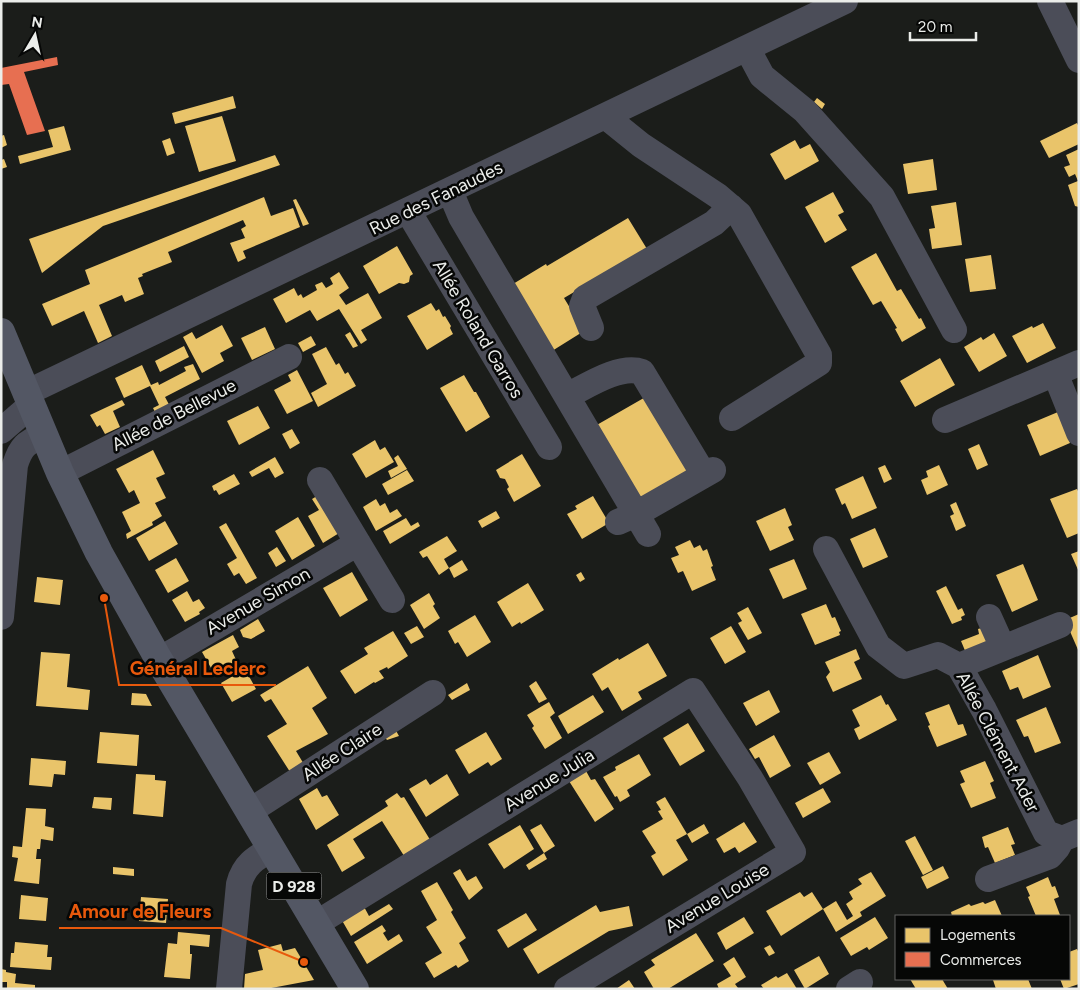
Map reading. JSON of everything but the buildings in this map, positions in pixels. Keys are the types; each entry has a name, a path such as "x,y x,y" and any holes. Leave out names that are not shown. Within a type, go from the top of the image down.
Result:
{"main road":[{"name":"D 928","path":"1,332 43,435 99,553 159,660 355,989"}],"street":[{"name":"Rue des Fanaudes","path":"1,431 28,399 408,211 845,1"},
{"path":"1063,11 1079,60"},
{"path":"747,48 762,76 805,112 882,197 954,330"},
{"path":"605,116 641,145 725,201 739,214 819,355 819,363 732,418"},
{"path":"450,191 461,217 567,396 634,524 708,473 642,372 622,370 567,396"},
{"path":"591,328 582,306 585,298 714,222 725,201"},
{"name":"Allée Roland Garros","path":"408,211 549,447"},
{"name":"Allée de Bellevue","path":"60,473 289,357"},
{"path":"945,420 1079,363"},
{"path":"1055,373 1079,433"},
{"path":"1,617 15,465 24,445 43,435"},
{"path":"320,480 392,600"},
{"name":"Avenue Simon","path":"159,660 358,543"},
{"name":"Allée Clément Ader","path":"826,549 878,646 904,666 938,655 958,666 984,710 1046,833 1070,835"},
{"path":"989,617 1003,648"},
{"path":"958,666 1060,625"},
{"name":"Avenue Julia","path":"317,923 694,691 750,778"},
{"name":"Allée Claire","path":"250,810 433,693"},
{"name":"Avenue Louise","path":"567,989 793,852 750,778"},
{"path":"988,879 1050,856 1070,835"},
{"path":"229,989 241,874 254,858 272,849"}],"place":[{"name":"Général Leclerc","path":"104,598"},
{"name":"Amour de Fleurs","path":"304,962"}]}
